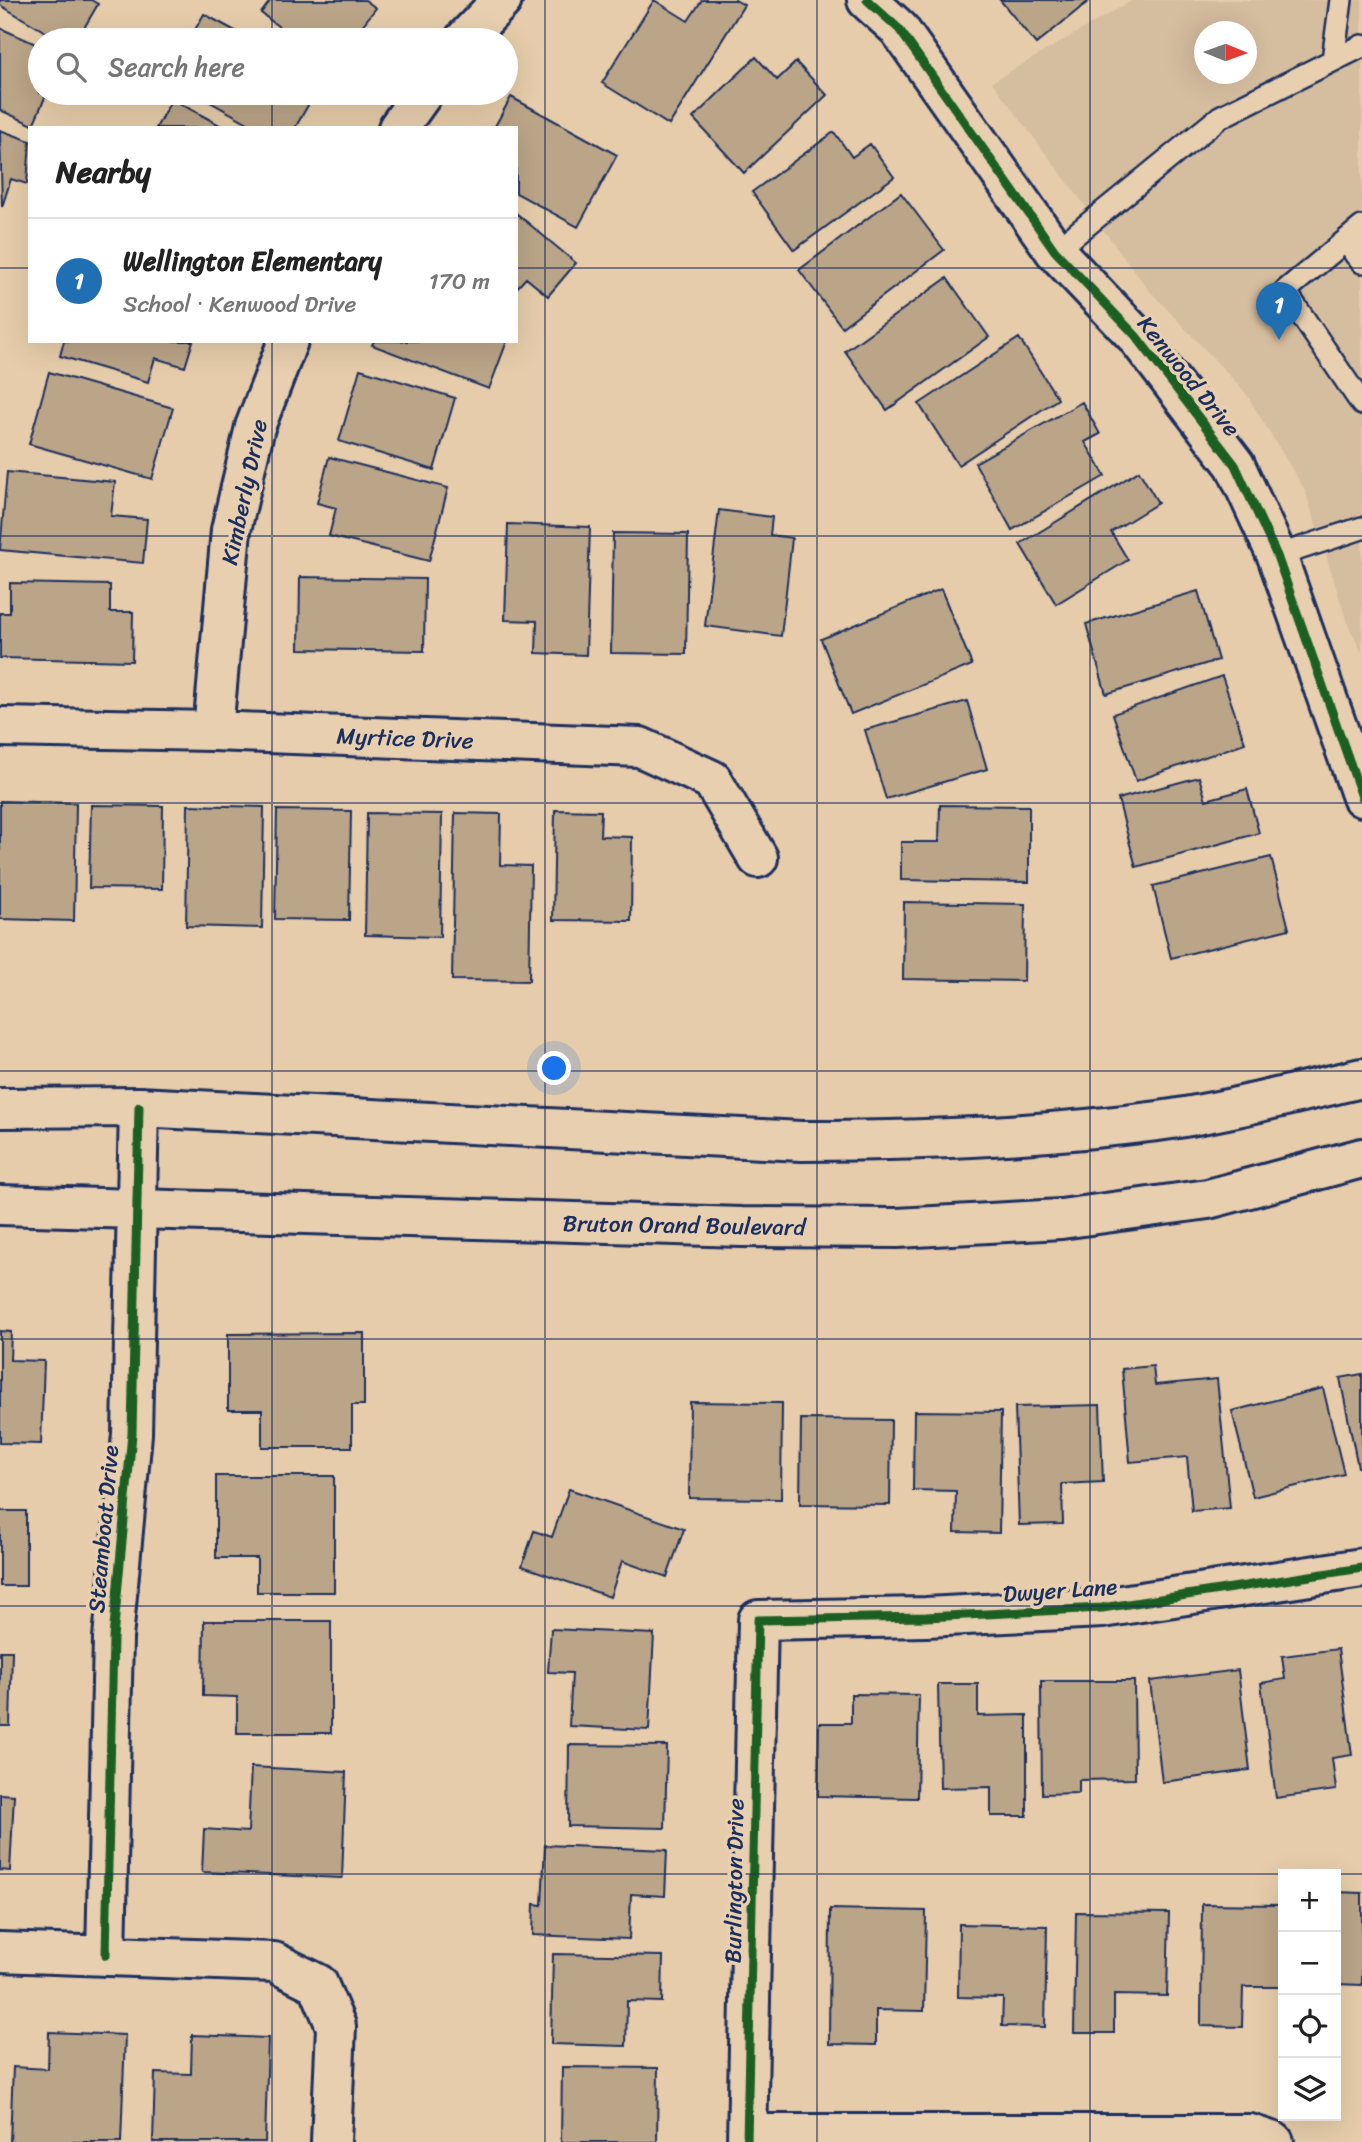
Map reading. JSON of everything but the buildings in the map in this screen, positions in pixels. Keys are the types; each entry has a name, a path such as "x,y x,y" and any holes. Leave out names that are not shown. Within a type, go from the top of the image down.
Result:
{"street":[{"path":"475,28 502,0"},
{"name":"Kenwood Drive","path":"867,0 899,29 1055,251 1136,336 1235,465 1278,556 1362,797"},
{"path":"399,126 414,105"},
{"name":"Kimberly Drive","path":"213,731 231,530 255,427 287,343"},
{"name":"Myrtice Drive","path":"0,727 213,731 640,747 712,780 758,858"},
{"path":"0,1108 139,1107 801,1141 874,1141 1034,1132 1160,1121 1362,1078"},
{"name":"Steamboat Drive","path":"106,1955 113,1638 132,1434 139,1107"},
{"name":"Bruton Orand Boulevard","path":"0,1205 742,1227 897,1228 1061,1219 1208,1199 1362,1158"},
{"name":"Dwyer Lane","path":"758,1620 926,1617 1102,1608 1362,1568"},
{"name":"Burlington Drive","path":"748,2138 758,1620"},
{"path":"0,1952 274,1962 318,1984 337,2026 331,2142"},
{"path":"748,2138 1250,2134 1273,2142"}],"lane":[{"path":"1333,60 1341,0"},
{"path":"1055,251 1220,117 1362,46"},
{"path":"1362,227 1285,290 1362,404"},
{"path":"1362,234 1355,254 1362,262"},
{"path":"1278,556 1362,528"}],"shaded area":[{"path":"1133,0 1362,0 1362,653 1348,625 1305,490 1245,392 1148,289 992,82"}],"cycle path":[{"path":"867,0 899,29 1055,251 1136,336 1235,465 1277,556 1362,797"},
{"path":"106,1955 113,1638 132,1434 139,1107"},
{"path":"747,2142 758,1620 926,1617 1102,1608 1362,1568"}],"place":[{"name":"Wellington Elementary","path":"1279,340"}]}
